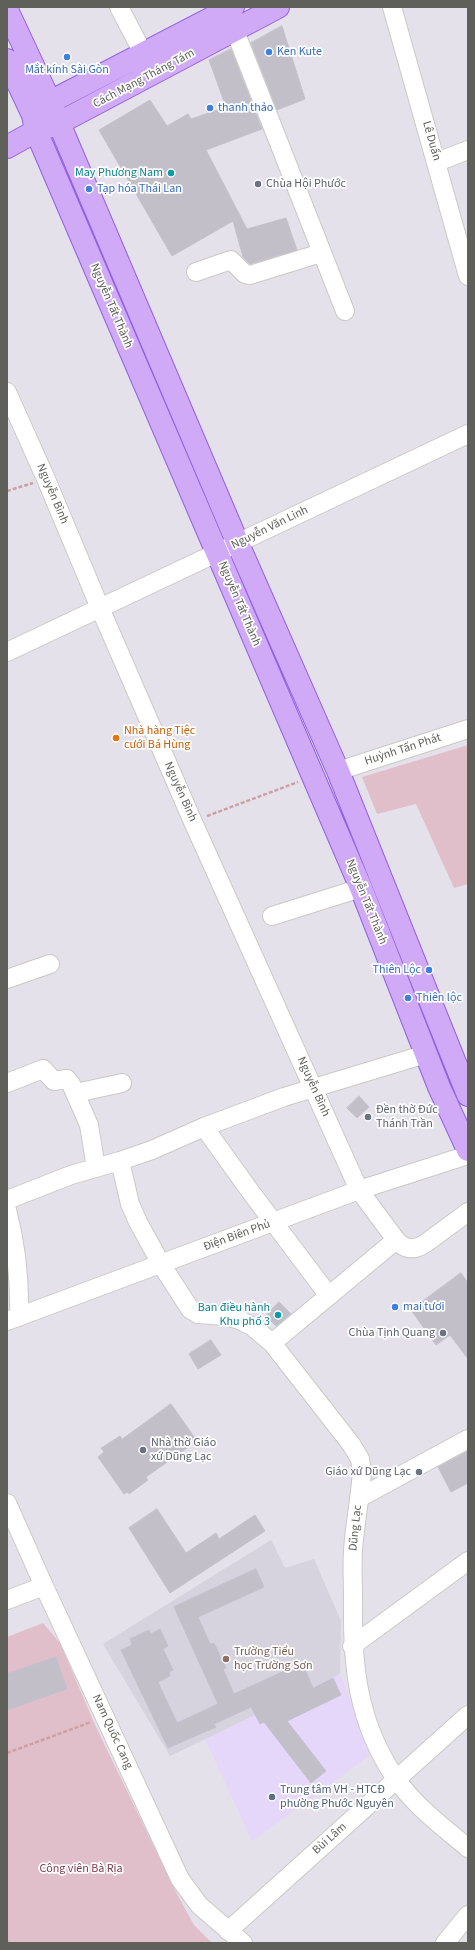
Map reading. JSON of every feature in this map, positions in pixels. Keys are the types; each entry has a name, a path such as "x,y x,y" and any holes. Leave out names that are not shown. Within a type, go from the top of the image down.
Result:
{"main road":[{"name":"Cách Mạng Tháng Tám","path":"7,147 35,123 50,102 233,7"},
{"name":"Cách Mạng Tháng Tám","path":"7,130 35,123 59,124 278,7"},
{"name":"Nguyễn Tất Thành","path":"7,10 50,102 238,544 338,770 468,1095"},
{"name":"Nguyễn Tất Thành","path":"7,60 361,888 439,1087 468,1150"}],"street":[{"path":"119,7 143,53"},
{"name":"Lê Duẩn","path":"392,7 468,276"},
{"path":"235,31 321,253 345,310"},
{"path":"437,162 468,150"},
{"path":"196,272 231,260 246,274 250,275 321,253"},
{"name":"Nguyễn Bình","path":"7,392 46,479 193,822 359,1190 396,1240"},
{"name":"Nguyễn Văn Linh","path":"7,652 468,434"},
{"name":"Huỳnh Tấn Phát","path":"338,770 468,729"},
{"path":"272,916 361,888"},
{"path":"7,979 50,964"},
{"path":"7,1200 71,1176 120,1161 204,1127 313,1089 426,1054"},
{"path":"7,1083 43,1069 54,1081 67,1079 76,1093 90,1125 96,1168"},
{"path":"76,1093 122,1083"},
{"path":"204,1127 329,1296"},
{"name":"Điện Biên Phủ","path":"13,1319 359,1190 468,1155"},
{"name":"Dũng Lạc","path":"120,1161 130,1204 161,1264 190,1309 198,1314 225,1316 240,1320 253,1327 272,1343 351,1444 360,1459 362,1472 353,1551 352,1646 358,1692 366,1718 380,1753 396,1779 431,1817 468,1848"},
{"path":"7,1210 20,1293 13,1319"},
{"path":"272,1343 396,1240 402,1246 409,1249 419,1248 468,1212"},
{"path":"359,1498 468,1439"},
{"name":"Nam Quốc Cang","path":"7,1503 180,1879 199,1905 243,1943"},
{"path":"352,1646 468,1561"},
{"path":"7,1600 44,1586"},
{"name":"Bùi Lâm","path":"228,1931 468,1715"},
{"path":"445,1943 468,1915"}],"path":[{"path":"7,491 46,479"},
{"path":"193,822 313,776"},
{"path":"7,1754 105,1716"}],"shaded area":[{"name":"Trường Tiểu học Trường Sơn","path":"271,1540 285,1568 314,1559 341,1621 340,1674 170,1756 103,1644"},
{"name":"Trung tâm VH - HTCĐ phường Phước Nguyên","path":"340,1674 372,1754 252,1841 205,1739"}],"green space":[{"path":"468,745 468,884 454,888 416,804 377,814 362,777"},
{"name":"Công viên Bà Rịa","path":"43,1623 60,1643 96,1727 177,1894 194,1925 212,1943 7,1943 7,1637"}],"building":[{"path":"282,26 305,99 277,110 251,43"},
{"name":"May Phương Nam","path":"231,49 262,129 206,150 247,229 286,218 297,250 250,264 243,257 233,221 172,256 99,130 150,100 167,126 188,114 191,119 226,107 209,60"},
{"path":"359,1096 369,1107 357,1118 347,1108"},
{"path":"461,1273 468,1283 468,1359 450,1335 436,1345 411,1310"},
{"name":"Ban điều hành Khu phố 3","path":"279,1302 291,1314 276,1326 266,1316"},
{"path":"211,1340 221,1355 198,1369 189,1354"},
{"name":"Nhà thờ Giáo xứ Dũng Lạc","path":"171,1404 197,1441 146,1477 148,1480 129,1494 128,1492 124,1494 98,1457 104,1452 101,1448 120,1436 122,1439"},
{"path":"468,1451 468,1483 451,1492 438,1467"},
{"path":"157,1509 186,1553 216,1533 219,1539 255,1515 265,1531 170,1593 129,1528"},
{"path":"256,1569 264,1587 198,1617 210,1644 214,1643 226,1668 223,1669 234,1694 302,1663 313,1688 333,1678 341,1695 287,1721 326,1771 311,1783 264,1722 260,1724 251,1707 214,1724 216,1727 168,1748 121,1650 132,1645 130,1639 149,1630 151,1634 160,1629 168,1646 163,1649 173,1670 169,1672 170,1676 158,1682 177,1723 218,1704 174,1607"},
{"path":"56,1657 67,1689 7,1710 7,1674"}],"place":[{"name":"Ken Kute","path":"269,52"},
{"name":"Mắt kính Sài Gòn","path":"67,57"},
{"name":"thanh thảo","path":"210,108"},
{"name":"May Phương Nam","path":"171,173"},
{"name":"Chùa Hội Phước","path":"258,184"},
{"name":"Tạp hóa Thái Lan","path":"89,189"},
{"name":"Nhà hàng Tiệc cưới Bá Hùng","path":"116,738"},
{"name":"Thiên Lộc","path":"429,970"},
{"name":"Thiên lộc","path":"408,998"},
{"name":"Đền thờ Đức Thánh Trần","path":"368,1117"},
{"name":"mai tươi","path":"395,1307"},
{"name":"Ban điều hành Khu phố 3","path":"278,1315"},
{"name":"Chùa Tịnh Quang","path":"443,1333"},
{"name":"Nhà thờ Giáo xứ Dũng Lạc","path":"143,1450"},
{"name":"Giáo xứ Dũng Lạc","path":"419,1472"},
{"name":"Trường Tiểu học Trường Sơn","path":"226,1659"},
{"name":"Trung tâm VH - HTCĐ phường Phước Nguyên","path":"272,1797"}]}
